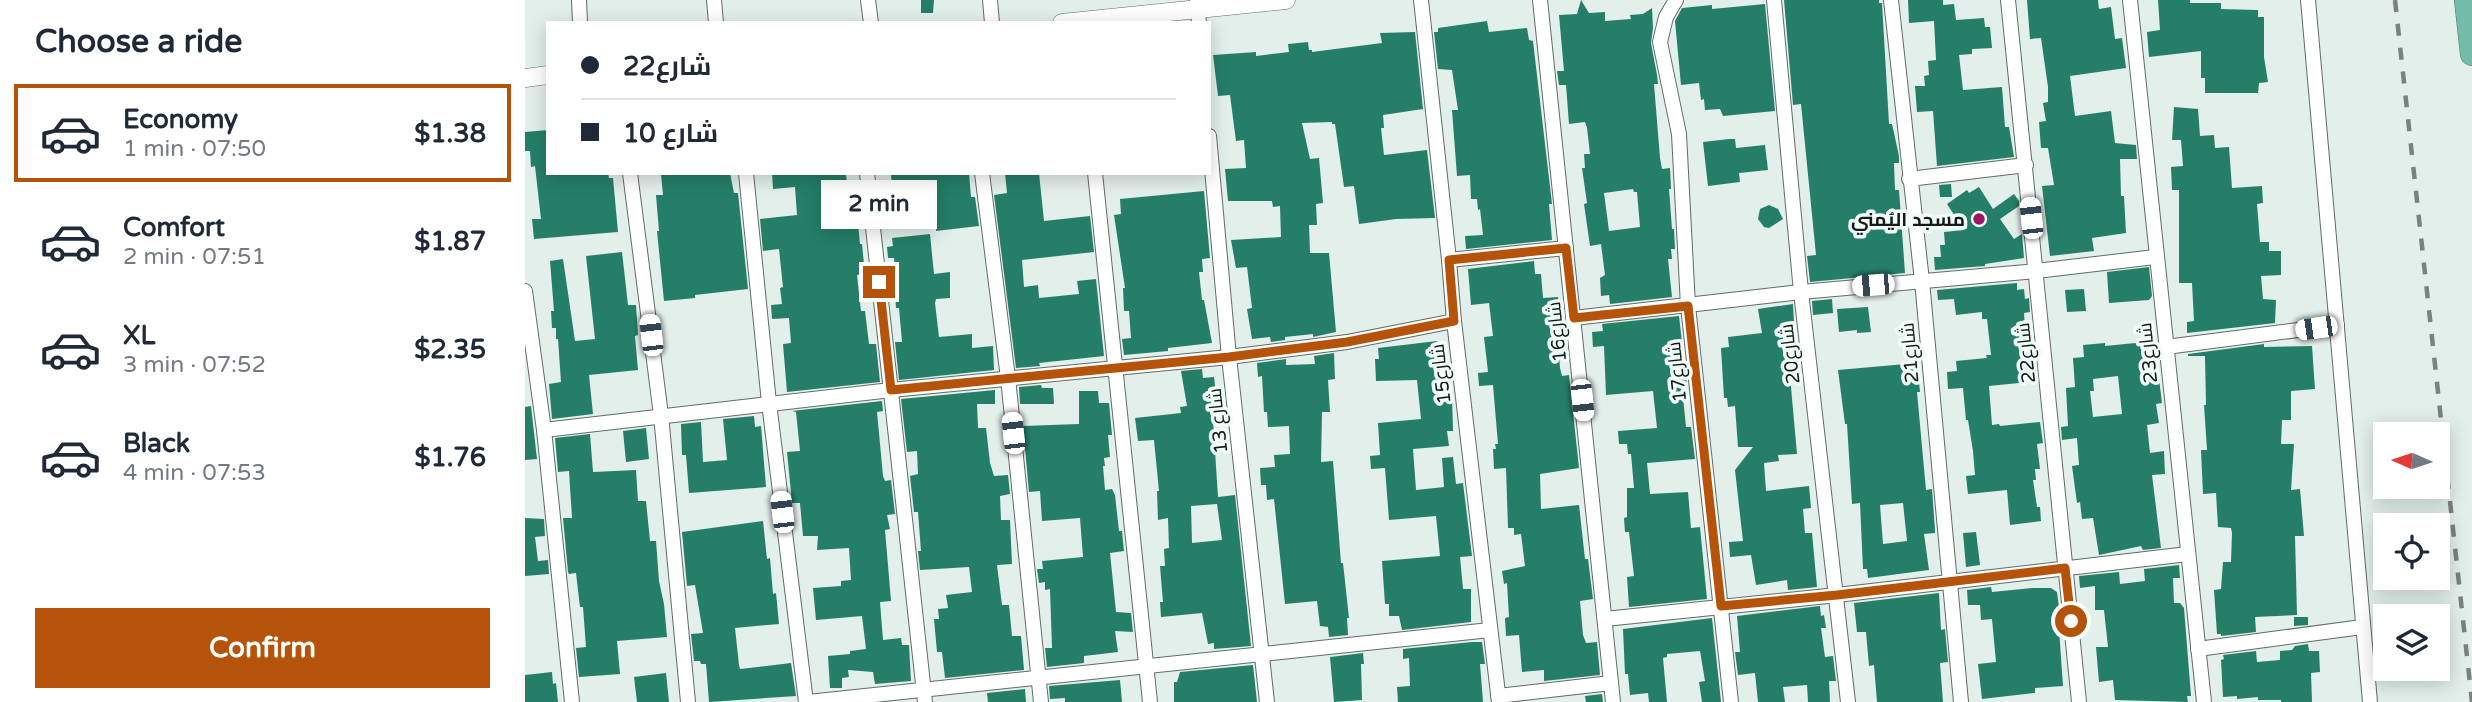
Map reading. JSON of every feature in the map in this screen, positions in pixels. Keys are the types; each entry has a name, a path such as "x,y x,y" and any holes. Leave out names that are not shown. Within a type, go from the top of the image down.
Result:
{"highway":[{"path":"2466,0 2472,54"}],"street":[{"path":"579,0 580,21"},
{"path":"713,0 716,21"},
{"path":"868,0 871,21"},
{"path":"990,0 992,21"},
{"path":"1083,21 1286,0"},
{"name":"شارع15","path":"1421,0 1454,321 1498,699"},
{"name":"شارع16","path":"1540,0 1613,702"},
{"name":"شارع17","path":"1676,0 1666,16 1660,42 1679,134 1688,306 1731,702"},
{"name":"شارع20","path":"1774,0 1801,292 1848,702"},
{"name":"شارع21","path":"1891,0 1922,281 1961,702"},
{"name":"شارع22","path":"2008,0 2079,702"},
{"name":"شارع23","path":"2130,0 2204,702"},
{"path":"2308,0 2370,702"},
{"path":"525,78 546,75"},
{"name":"شارع 13","path":"1211,158 1229,357 1267,702"},
{"path":"1909,179 2025,165"},
{"path":"630,175 661,415 688,702"},
{"path":"746,175 769,403 807,702 924,696 1039,677 1490,630"},
{"path":"867,175 924,696"},
{"path":"982,175 1008,378 1041,702"},
{"path":"1095,175 1150,702"},
{"path":"1449,260 1566,248"},
{"path":"1574,318 1801,292 2036,271 2155,257"},
{"path":"525,291 529,355 544,430 572,702"},
{"path":"544,430 769,403 1229,357 1347,342 1454,321"},
{"path":"2166,347 2337,325"},
{"path":"1605,619 2188,554"},
{"path":"2198,649 2362,627"},
{"path":"1498,699 1611,683"}],"building":[{"path":"921,0 934,0 933,13 921,13"},
{"path":"1581,0 1589,13 1605,12 1605,21 1631,19 1630,15 1643,14 1652,8 1651,43 1658,84 1654,84 1660,158 1662,169 1670,168 1669,189 1675,249 1671,249 1672,259 1668,259 1672,297 1610,304 1609,295 1601,296 1600,278 1605,275 1601,244 1590,246 1584,204 1587,203 1582,168 1585,168 1584,154 1590,154 1587,128 1585,122 1569,124 1566,85 1559,85 1557,71 1564,71 1559,15 1577,14","holes":["1633,189 1637,192 1640,227 1609,231 1604,193"]},
{"path":"1784,0 1879,0 1879,3 1882,3 1889,124 1892,124 1899,156 1899,163 1894,163 1895,190 1899,190 1905,273 1810,282 1807,256 1816,255 1801,104 1793,105"},
{"path":"1908,0 1943,0 1943,5 1954,4 1956,20 1984,18 1985,27 1990,27 1992,48 1972,49 1972,54 1959,55 1963,90 2002,87 2005,127 2009,127 2014,157 1937,166 1933,111 1917,112 1915,86 1925,86 1924,76 1929,75 1928,61 1936,60 1934,21 1909,23"},
{"path":"2027,0 2098,0 2099,9 2111,7 2115,39 2122,38 2126,68 2070,76 2075,116 2111,111 2115,143 2136,145 2137,159 2120,159 2126,233 2092,238 2094,251 2050,256 2042,186 2054,185 2048,148 2041,148 2039,122 2046,121 2043,103 2048,102 2048,87 2041,38 2030,39"},
{"path":"2158,0 2221,3 2221,9 2258,10 2258,17 2264,17 2264,57 2268,82 2259,83 2258,93 2205,93 2205,78 2201,78 2201,51 2149,57 2147,32 2160,30"},
{"path":"1765,4 1775,111 1723,116 1720,109 1705,110 1699,83 1681,85 1675,21 1682,8 1712,5 1712,9"},
{"path":"1487,21 1489,32 1527,28 1529,40 1533,41 1552,204 1549,204 1552,240 1466,249 1465,236 1483,235 1480,209 1478,210 1477,199 1471,199 1470,175 1457,176 1452,110 1458,110 1452,70 1438,69 1434,32 1438,32 1438,28"},
{"path":"1415,32 1423,109 1383,115 1384,128 1381,128 1384,155 1427,150 1435,218 1359,224 1354,186 1344,187 1335,124 1302,123 1310,159 1319,158 1323,203 1316,204 1317,225 1309,225 1310,253 1329,253 1336,332 1313,337 1313,334 1285,337 1285,340 1271,342 1270,337 1252,339 1247,309 1252,308 1247,267 1236,268 1231,240 1281,237 1280,206 1273,207 1272,201 1228,201 1225,169 1246,168 1244,140 1236,141 1230,95 1218,96 1213,55 1256,52 1256,56 1289,52 1288,44 1308,42 1312,52 1382,43 1380,33"},
{"path":"2174,107 2198,109 2200,136 2214,135 2215,148 2229,147 2232,188 2262,186 2263,203 2257,204 2260,242 2269,242 2269,251 2281,251 2281,275 2261,276 2263,299 2276,300 2275,323 2187,333 2187,322 2194,321 2192,283 2179,283 2179,190 2172,190 2171,167 2183,166 2181,140 2172,140"},
{"path":"546,130 546,175 608,175 609,178 613,178 618,232 534,239 532,219 541,219 535,166 531,167 530,151 525,151 525,132"},
{"path":"1735,139 1736,148 1765,145 1768,170 1739,173 1740,182 1708,186 1703,142"},
{"path":"661,175 730,175 734,193 738,193 748,289 664,301 656,195 663,195"},
{"path":"772,175 846,175 853,223 858,223 862,244 865,274 857,275 861,311 865,311 869,344 876,344 880,382 787,392 783,344 791,343 789,318 772,319 771,305 782,304 779,249 763,251 760,219 797,215 795,187 773,189"},
{"path":"891,175 969,175 971,197 975,197 979,226 936,231 933,200 893,203"},
{"path":"1005,175 1039,175 1044,221 1090,216 1094,252 1022,260 1024,287 1038,285 1039,298 1079,294 1077,281 1096,279 1104,356 1016,368 994,195 1007,193"},
{"path":"1951,184 1952,197 1940,197 1939,185"},
{"path":"1979,187 1993,209 2014,194 2019,201 2019,206 2000,219 2014,239 2022,234 2024,258 1985,266 1935,270 1934,257 1941,257 1940,245 1945,245 1944,232 1964,230 1947,204 1967,190 1969,193"},
{"path":"1204,191 1210,258 1202,259 1203,272 1199,272 1212,343 1124,355 1122,339 1131,338 1129,311 1124,311 1125,288 1114,215 1121,214 1120,199"},
{"path":"1769,205 1778,209 1783,219 1769,228 1764,227 1758,219 1760,209"},
{"path":"930,234 934,274 950,272 950,298 936,299 935,303 939,337 972,334 972,348 993,346 994,370 899,380 895,342 902,342 899,308 896,308 895,292 898,292 894,258 888,258 887,247 893,246 892,238"},
{"path":"622,252 628,305 636,305 638,370 589,375 593,414 552,419 549,384 561,382 558,339 556,328 552,328 551,311 554,311 550,261 563,259 575,341 595,339 586,256"},
{"path":"1534,261 1535,274 1541,274 1543,298 1558,297 1560,368 1562,376 1569,375 1579,468 1540,474 1541,509 1579,505 1593,599 1580,601 1583,635 1586,643 1597,642 1600,675 1544,681 1544,670 1522,672 1519,635 1506,636 1505,618 1509,617 1507,583 1504,584 1502,571 1525,566 1521,534 1514,535 1514,528 1508,528 1506,468 1494,469 1493,449 1496,449 1495,444 1498,444 1493,385 1479,386 1478,373 1488,372 1484,337 1493,336 1489,303 1471,305 1468,269"},
{"path":"2149,267 2152,296 2149,300 2109,303 2107,272"},
{"path":"2017,283 2017,290 2024,289 2025,299 2029,298 2030,312 2024,313 2029,382 1989,386 1992,425 2040,422 2043,443 2037,444 2040,469 2035,469 2036,480 2033,480 2041,521 2010,525 2007,490 1968,494 1966,476 1975,475 1963,388 1948,389 1947,372 1957,371 1956,361 1987,358 1986,355 1991,355 1987,319 1982,319 1982,312 1956,315 1954,299 1938,300 1937,290"},
{"path":"2084,289 2086,311 2067,312 2065,290"},
{"path":"1832,299 1833,313 1813,315 1812,301"},
{"path":"1793,304 1795,342 1801,375 1790,376 1797,454 1778,455 1779,461 1764,463 1766,491 1809,486 1811,508 1803,509 1805,533 1812,533 1817,587 1788,590 1787,580 1756,585 1751,555 1730,557 1729,542 1743,541 1735,470 1753,447 1738,447 1735,406 1728,407 1727,398 1724,398 1721,348 1729,347 1728,337 1762,333 1758,309"},
{"path":"1868,307 1871,332 1839,332 1837,309"},
{"path":"1679,316 1687,386 1682,387 1686,427 1691,427 1695,459 1647,463 1650,494 1688,492 1691,528 1700,527 1707,599 1629,607 1627,577 1634,576 1629,532 1625,532 1624,518 1627,517 1627,488 1634,488 1631,454 1628,454 1627,444 1619,444 1618,431 1657,428 1653,391 1606,395 1604,346 1593,347 1592,332 1603,331 1602,324"},
{"path":"1437,341 1443,396 1452,396 1453,431 1447,431 1449,446 1413,449 1416,490 1444,487 1442,458 1453,457 1456,484 1463,483 1472,556 1460,557 1463,589 1471,589 1471,622 1402,630 1399,616 1389,616 1389,604 1385,604 1382,561 1440,556 1436,516 1389,520 1385,468 1371,469 1370,456 1380,455 1378,423 1421,419 1417,380 1376,381 1375,359 1379,359 1378,348"},
{"path":"2156,341 2140,373 2158,371 2162,403 2156,404 2159,423 2147,425 2150,453 2164,451 2165,474 2152,475 2161,548 2143,550 2141,546 2099,555 2093,518 2082,519 2080,502 2077,503 2072,466 2079,465 2077,438 2062,440 2061,427 2068,426 2066,388 2075,387 2073,358 2084,357 2083,345 2105,343 2105,346","holes":["2118,376 2122,414 2093,417 2090,391 2094,391 2093,379"]},
{"path":"2264,344 2264,347 2312,346 2315,389 2291,391 2291,420 2282,420 2281,444 2294,444 2291,490 2300,489 2304,536 2295,536 2297,615 2255,617 2256,632 2221,636 2217,634 2214,590 2221,589 2223,562 2231,562 2232,533 2231,528 2218,527 2216,493 2203,494 2201,450 2207,450 2205,356 2188,354"},
{"path":"1334,353 1335,379 1328,380 1330,412 1322,412 1321,462 1333,461 1341,563 1349,618 1348,635 1329,637 1328,627 1320,626 1317,601 1285,604 1274,499 1267,500 1266,485 1261,485 1260,468 1275,467 1274,455 1290,454 1289,426 1268,427 1267,412 1264,412 1262,376 1258,377 1257,363 1286,359 1286,365 1315,364 1314,356"},
{"path":"1917,363 1926,490 1932,489 1935,530 1935,533 1924,534 1929,570 1868,578 1867,569 1863,569 1860,503 1852,504 1847,424 1838,370","holes":["1903,503 1907,541 1883,544 1880,505"]},
{"path":"1202,369 1203,378 1214,377 1219,419 1213,420 1218,497 1235,495 1251,646 1214,649 1214,643 1208,644 1202,613 1161,617 1160,602 1163,602 1160,566 1165,566 1164,549 1169,548 1168,518 1158,520 1159,491 1154,440 1138,441 1135,418 1181,413 1180,407 1187,406 1181,371","holes":["1217,504 1222,540 1192,543 1191,506"]},
{"path":"1041,385 1042,388 1053,388 1054,404 1020,404 1019,387"},
{"path":"995,390 995,404 977,404 978,428 986,428 994,476 1008,475 1010,494 1000,496 1001,520 1010,520 1012,564 997,565 1002,605 1009,605 1012,636 1021,636 1024,670 945,678 942,652 937,652 934,619 939,619 938,609 948,608 946,595 972,592 969,567 920,570 918,512 914,512 910,476 918,474 917,451 907,452 901,399"},
{"path":"1079,391 1098,391 1099,403 1109,403 1112,435 1108,435 1110,457 1104,458 1105,490 1112,489 1115,495 1124,551 1110,553 1116,612 1131,613 1133,632 1115,631 1118,652 1084,656 1084,663 1047,667 1045,648 1052,648 1050,589 1045,590 1045,582 1039,583 1037,569 1043,569 1042,561 1083,557 1080,518 1042,521 1040,491 1029,492 1023,426 1079,424"},
{"path":"882,401 883,411 877,412 883,476 885,481 891,480 895,514 887,515 890,529 885,530 891,601 880,602 883,640 901,638 902,645 909,645 911,681 875,684 873,672 848,670 849,677 842,678 842,688 830,688 828,656 866,649 862,616 816,620 813,588 841,586 841,581 851,580 849,548 817,550 818,536 803,536 800,503 792,503 787,452 800,451 796,412 792,411"},
{"path":"531,406 537,459 525,460 525,407"},
{"path":"754,416 755,427 761,426 766,487 689,493 686,455 682,455 681,424 701,422 703,462 727,460 723,419"},
{"path":"646,428 649,459 626,462 623,431"},
{"path":"590,434 593,472 636,470 638,501 646,501 650,541 656,541 667,637 617,641 620,674 579,677 576,648 586,647 583,607 580,607 576,573 568,572 563,518 572,518 569,471 558,472 555,438"},
{"path":"525,518 544,519 545,536 535,537 538,561 548,560 549,574 525,576"},
{"path":"763,521 779,624 735,628 739,665 740,669 791,663 796,696 709,702 706,664 694,661 691,634 703,633 695,585 687,586 682,532"},
{"path":"1976,532 1980,565 1966,567 1963,533"},
{"path":"2179,565 2180,578 2173,578 2174,603 2180,603 2184,608 2191,696 2187,696 2188,702 2115,700 2113,680 2099,682 2096,647 2108,647 2104,610 2095,610 2095,586 2080,588 2079,576 2119,572 2120,584 2145,581 2144,569"},
{"path":"1991,587 1992,592 2051,588 2057,592 2062,629 2059,629 2063,686 2035,688 2035,693 1982,699 1978,664 1996,662 1992,619 1981,620 1980,605 1968,605 1967,590"},
{"path":"1939,593 1941,630 1945,629 1948,662 1940,663 1943,702 1877,702 1874,665 1869,666 1866,632 1857,632 1854,603"},
{"path":"1820,606 1826,628 1821,628 1825,657 1833,656 1836,681 1829,681 1830,702 1808,702 1807,685 1783,687 1785,702 1758,702 1755,673 1738,675 1735,652 1740,652 1737,616"},
{"path":"2294,617 2308,617 2308,625 2294,626"},
{"path":"1712,618 1721,702 1702,702 1699,682 1705,681 1700,651 1667,654 1667,657 1663,658 1667,702 1649,702 1648,693 1630,695 1628,674 1625,674 1623,629"},
{"path":"1482,642 1485,664 1480,664 1483,702 1398,702 1397,687 1410,686 1409,658 1403,659 1403,649"},
{"path":"2308,644 2309,651 2319,651 2320,672 2311,673 2312,702 2223,697 2223,655 2256,651 2257,662 2280,660 2280,651"},
{"path":"1363,653 1362,700 1334,702 1330,657"},
{"path":"1253,665 1257,702 1174,702 1174,682 1177,682 1180,672"},
{"path":"552,672 558,702 525,702 525,675"},
{"path":"666,673 669,702 637,702 634,677"},
{"path":"1120,680 1122,702 1065,702 1065,698 1050,699 1049,686"},
{"path":"1025,689 1026,702 988,702 987,693"},
{"path":"1602,694 1603,702 1586,702 1585,696"}],"railway":[{"path":"2395,0 2472,702"}],"place":[{"name":"مسجد اليُمني","path":"1979,219"}],"route":[{"path":"879,282 891,390 1229,357 1347,342 1454,321 1449,260 1566,248 1574,318 1688,306 1721,606 2065,568 2071,621"}]}
